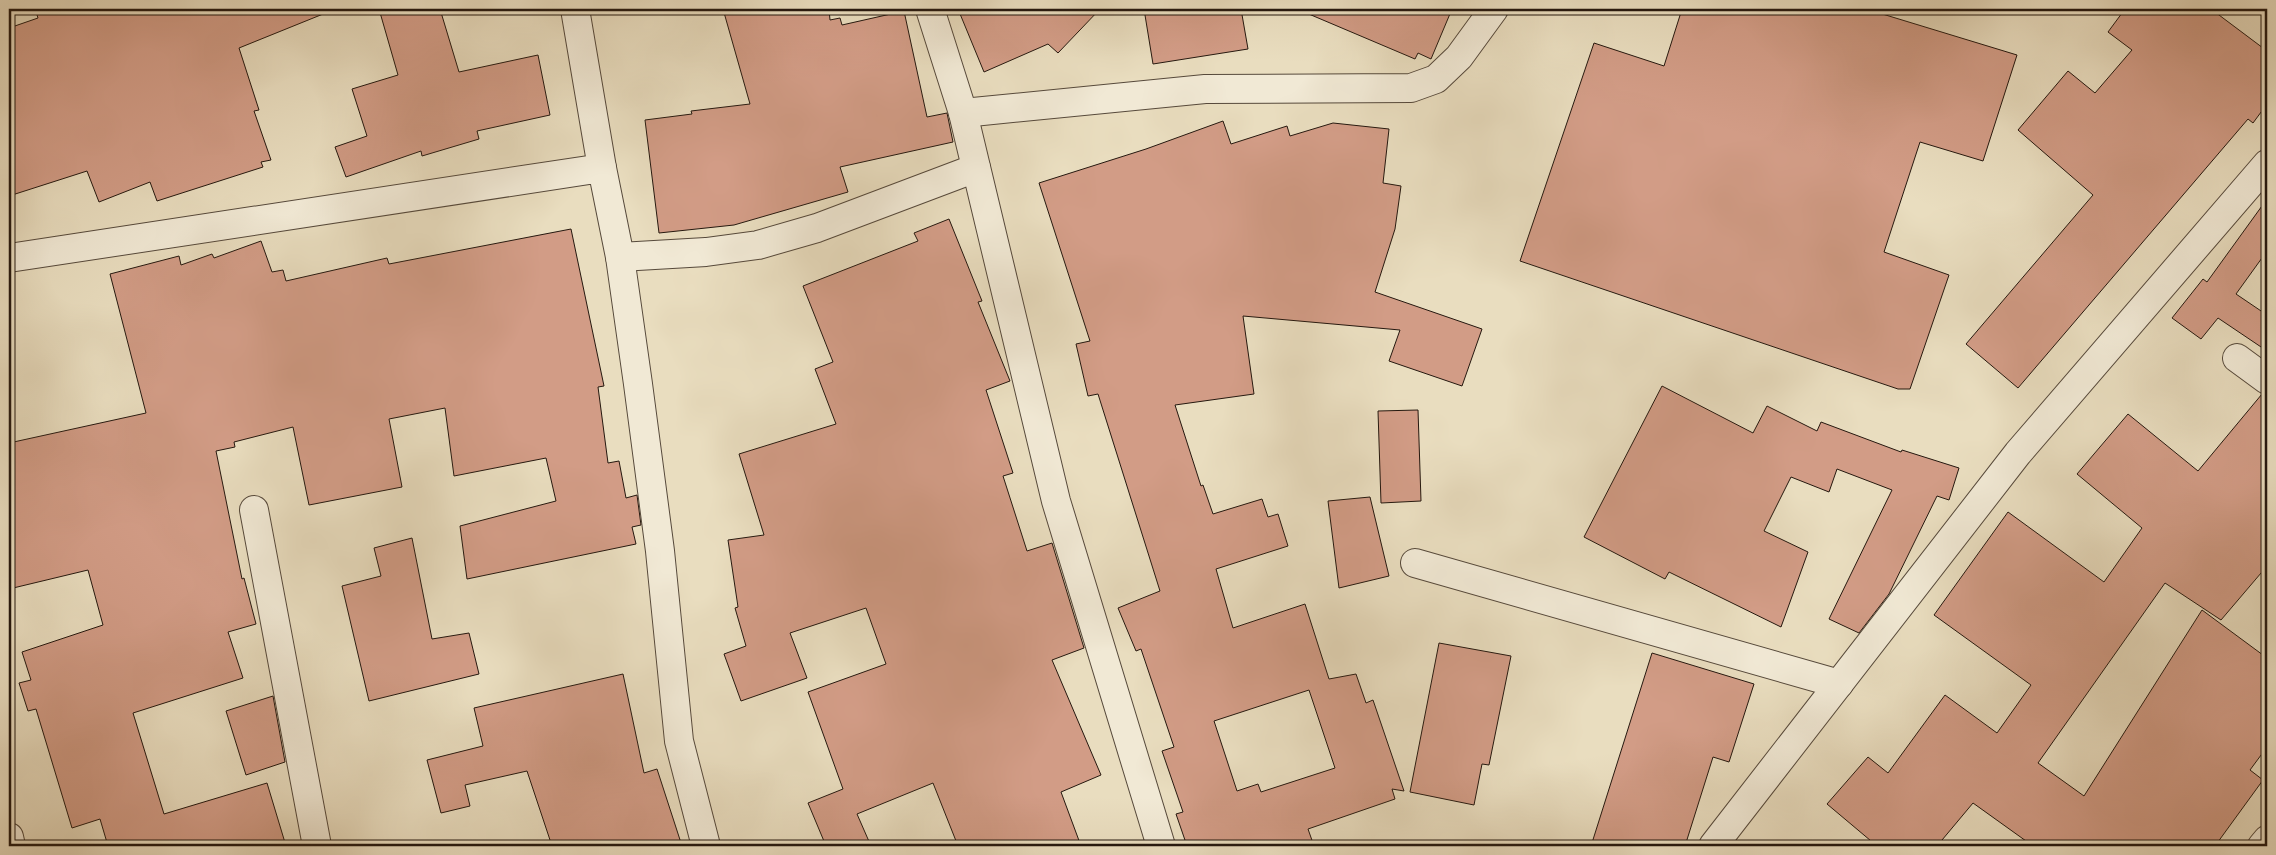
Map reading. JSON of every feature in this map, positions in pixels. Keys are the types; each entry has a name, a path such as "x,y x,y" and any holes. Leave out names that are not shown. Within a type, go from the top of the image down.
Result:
{"street":[{"path":"575,9 602,168 620,257 660,551 679,741 706,846"},
{"path":"930,9 963,113 1056,501 1161,846"},
{"path":"963,113 1206,89 1411,88 1436,78 1459,57 1494,9"},
{"path":"1714,846 2018,453 2267,164"},
{"path":"9,258 602,168"},
{"path":"620,257 706,252 758,244 817,228 976,168"},
{"path":"2237,358 2267,380"},
{"path":"254,510 317,846"},
{"path":"1415,563 1839,684"},
{"path":"9,837 11,846"},
{"path":"2262,846 2267,840"}],"building":[{"path":"35,9 333,10 239,48 259,110 254,111 271,160 261,162 263,167 157,201 150,182 99,202 87,171 9,196 9,28 38,18"},
{"path":"379,9 440,9 459,72 538,55 550,115 477,131 479,139 422,156 421,151 346,177 335,147 367,136 352,89 398,75"},
{"path":"723,9 829,9 830,20 840,18 842,25 904,11 927,117 947,113 953,142 840,167 848,192 734,225 659,233 645,120 692,114 691,111 750,104"},
{"path":"958,9 1100,9 1058,53 1048,44 984,72"},
{"path":"1144,9 1241,9 1248,49 1153,64"},
{"path":"1297,9 1452,9 1431,59 1418,53 1415,59"},
{"path":"1682,9 1866,9 2017,55 1983,161 1920,142 1884,252 1949,275 1910,389 1898,389 1520,261 1594,43 1664,66"},
{"path":"2125,9 2211,9 2267,51 2267,104 2253,123 2248,119 2018,388 1966,344 2093,195 2018,130 2068,71 2095,93 2132,50 2108,32"},
{"path":"1223,121 1231,144 1287,126 1290,136 1333,123 1389,129 1383,183 1401,186 1395,229 1375,292 1482,329 1462,386 1389,361 1400,330 1243,316 1254,394 1175,405 1201,486 1203,485 1213,514 1262,499 1268,517 1278,514 1288,546 1216,569 1233,628 1305,604 1329,679 1356,674 1366,703 1373,700 1404,791 1392,789 1395,799 1308,829 1314,846 1187,846 1176,814 1183,812 1162,751 1174,747 1141,649 1136,651 1118,608 1160,591 1098,394 1088,396 1076,344 1090,341 1039,183 1146,149","holes":["1309,690 1335,768 1261,792 1258,784 1237,791 1214,721"]},
{"path":"2267,199 2267,251 2236,294 2267,315 2267,351 2218,318 2201,339 2172,318 2203,279 2207,282"},
{"path":"949,219 982,301 978,302 1010,381 986,390 1013,473 1003,476 1027,551 1052,543 1084,648 1052,660 1101,775 1061,792 1081,846 958,846 933,783 857,814 871,846 826,846 808,803 843,789 808,692 886,664 866,608 790,633 807,678 741,701 724,654 746,646 735,608 738,607 728,540 764,535 739,454 836,424 815,369 833,362 803,286 918,241 914,233"},
{"path":"571,229 604,386 598,387 608,463 619,461 626,498 637,495 641,525 632,527 636,544 467,579 460,526 556,501 546,458 454,476 445,408 389,419 402,487 309,505 293,427 234,442 235,447 216,451 242,579 244,578 256,624 228,632 243,678 133,713 164,814 267,783 286,846 108,846 100,819 72,828 36,709 28,711 19,683 31,680 22,652 103,625 88,570 9,589 9,443 146,413 110,274 179,256 181,265 212,254 214,258 261,241 272,272 283,270 286,281 387,258 389,264"},
{"path":"1662,386 1753,433 1767,406 1817,431 1821,422 1901,452 1902,450 1959,468 1949,500 1937,496 1889,594 1859,633 1829,619 1892,490 1837,469 1829,492 1791,477 1764,531 1808,552 1781,627 1669,572 1665,579 1584,537"},
{"path":"2262,394 2267,395 2267,566 2221,620 2165,583 2038,763 2084,796 2202,610 2267,658 2267,747 2250,770 2263,780 2215,846 2033,846 1973,803 1937,846 1877,846 1827,804 1868,757 1888,773 1945,695 1997,733 2031,685 1934,615 2008,512 2104,582 2142,528 2077,474 2128,414 2198,471"},
{"path":"1418,410 1421,501 1381,503 1378,411"},
{"path":"1370,497 1389,576 1339,588 1328,501"},
{"path":"412,538 432,639 469,633 479,674 369,701 342,586 381,576 374,548"},
{"path":"1439,643 1511,656 1489,765 1482,764 1474,805 1410,792"},
{"path":"1652,653 1754,684 1729,762 1713,757 1685,846 1591,846"},
{"path":"623,674 644,773 657,769 682,846 552,846 527,771 465,785 470,806 441,813 427,760 483,746 474,708"},
{"path":"273,696 285,762 246,775 226,711"}]}
